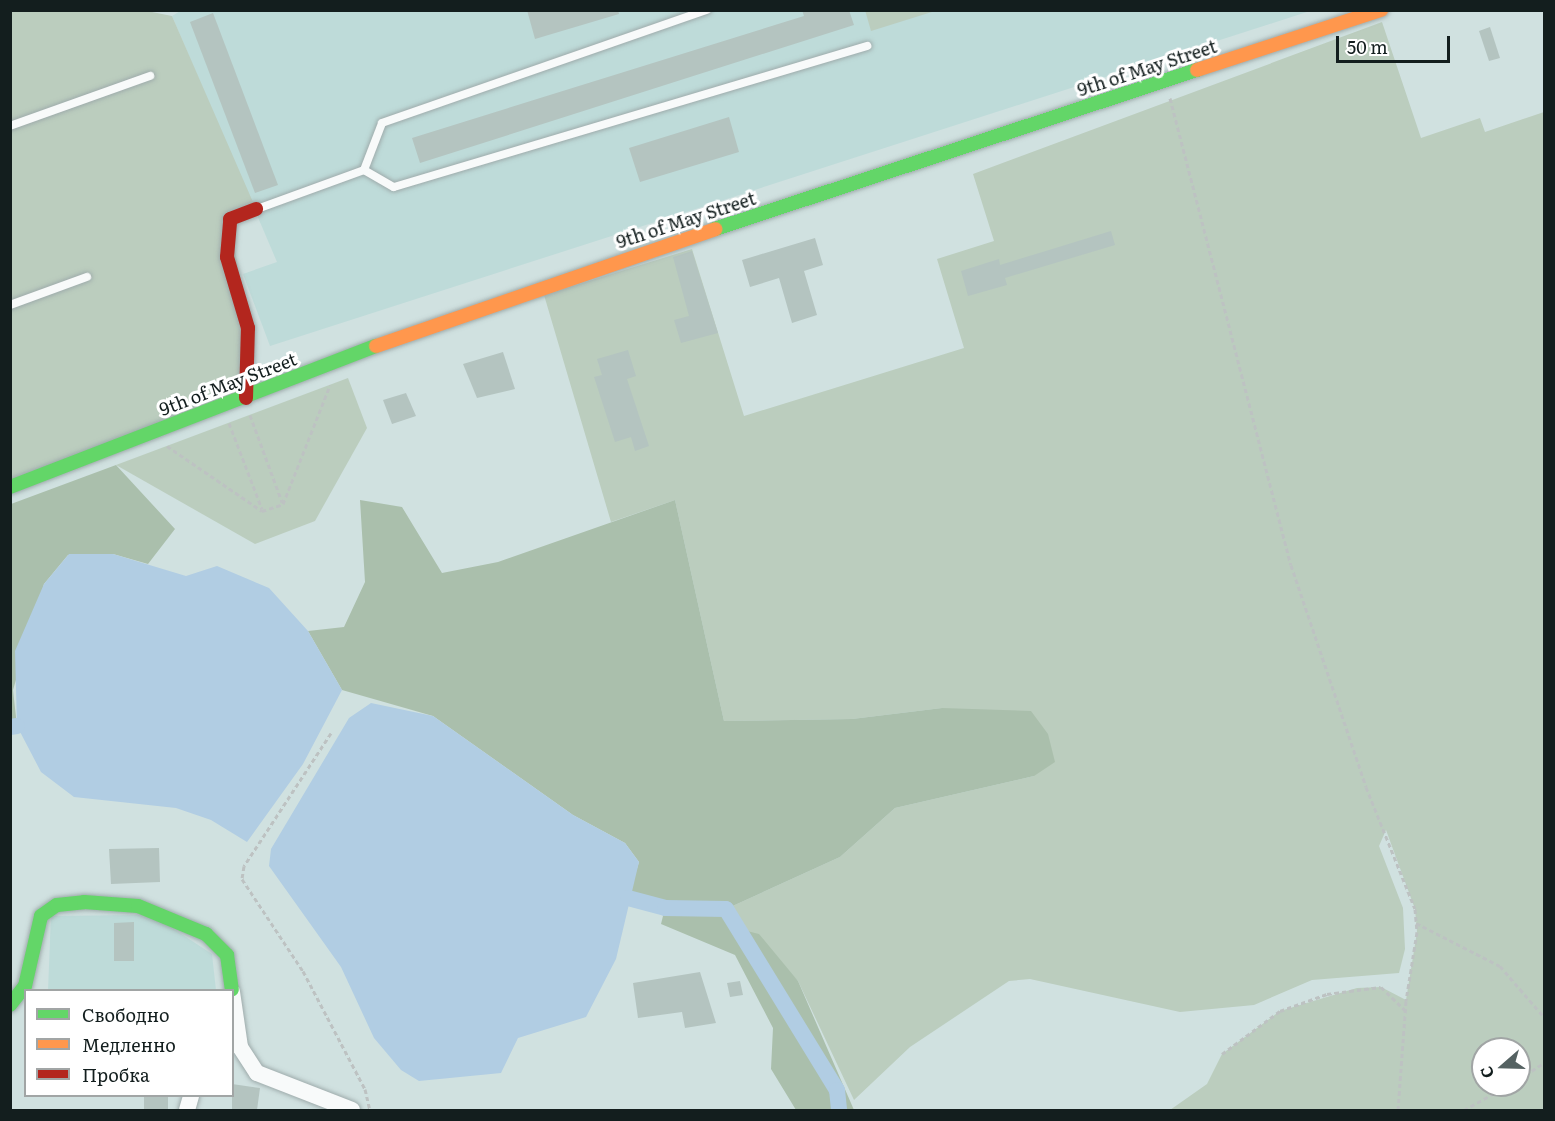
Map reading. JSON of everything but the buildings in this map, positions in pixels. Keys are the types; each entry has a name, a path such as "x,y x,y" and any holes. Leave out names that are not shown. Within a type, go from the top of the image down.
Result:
{"street":[{"name":"9th of May Street","path":"10,487 473,309 1381,10"},
{"path":"246,398 248,328 226,256 230,219 256,209"},
{"path":"10,1005 25,986 41,916 57,905 84,902 138,906 187,923 227,955 232,989"},
{"path":"234,1020 236,1050 267,1079 352,1110"}],"lane":[{"path":"256,209 364,170 382,123 707,10"},
{"path":"364,170 394,187 867,46"},
{"path":"10,126 150,76"},
{"path":"10,305 87,277"}],"path":[{"path":"1165,81 1291,565 1416,923 1405,1010 1398,1110"},
{"path":"262,511 283,504 330,386"},
{"path":"250,415 283,504"},
{"path":"229,423 262,511"},
{"path":"167,446 262,511"},
{"path":"331,733 244,866 242,879 303,971 365,1089 370,1110"},
{"path":"1416,923 1500,966 1545,1017"},
{"path":"1222,1054 1280,1011 1327,994 1381,987 1405,1010"},
{"path":"1531,1072 1545,1063"},
{"path":"1464,1110 1487,1097"}],"shaded area":[{"path":"182,10 1310,11 270,346 243,274 277,262 172,16"},
{"path":"69,554 113,554 186,576 217,566 269,588 308,631 342,690 303,764 247,842 211,820 176,808 74,797 41,772 17,726 15,651 44,584"},
{"path":"371,703 433,716 573,815 625,843 639,862 616,959 586,1017 518,1038 501,1073 419,1081 401,1070 374,1038 341,967 269,866 271,849 349,718"},
{"path":"139,915 166,924 212,954 216,989 48,989 51,916"}],"green space":[{"path":"142,10 172,16 256,209 230,220 248,328 246,398 10,487 10,11"},
{"path":"865,10 935,10 935,11 871,31"},
{"path":"1382,22 1421,138 1480,118 1485,132 1544,112 1544,1110 1170,1110 1207,1084 1222,1054 1280,1011 1357,988 1381,987 1406,1000 1417,932 1415,909 1386,830 1379,846 1403,908 1405,949 1399,973 1312,980 1254,1005 1180,1012 1030,979 1009,981 910,1047 854,1100 798,981 726,909 840,857 895,808 1034,776 942,708 852,719 724,721 675,500 611,522 544,295 692,249 744,416 964,348 937,259 994,241 973,174"},
{"path":"348,378 367,428 315,521 255,544 116,465"},
{"path":"116,465 175,529 148,564 113,554 68,555 44,584 13,690 17,726 11,727 11,504"},
{"path":"360,500 402,507 442,573 498,562 675,500 724,721 852,719 942,708 1031,711 1048,734 1055,762 1034,776 895,808 840,857 726,909 747,931 759,934 798,981 854,1110 796,1110 771,1069 773,1028 735,955 661,924 665,908 628,898 639,862 625,843 573,815 433,716 342,690 308,631 344,627 365,582"}],"waterway":[{"path":"10,727 17,726"},
{"path":"628,898 665,908 726,909 837,1090 839,1110"}],"traffic: fast":[{"path":"715,229 1197,70"},
{"path":"10,487 376,346"},
{"path":"10,1005 25,986 41,916 57,905 84,902 138,906 206,934 227,955 232,989"}],"traffic: slow":[{"path":"1197,70 1381,10"},
{"path":"376,346 715,229"}],"traffic: jam":[{"path":"246,398 248,328 227,257 230,219 256,209"}]}
